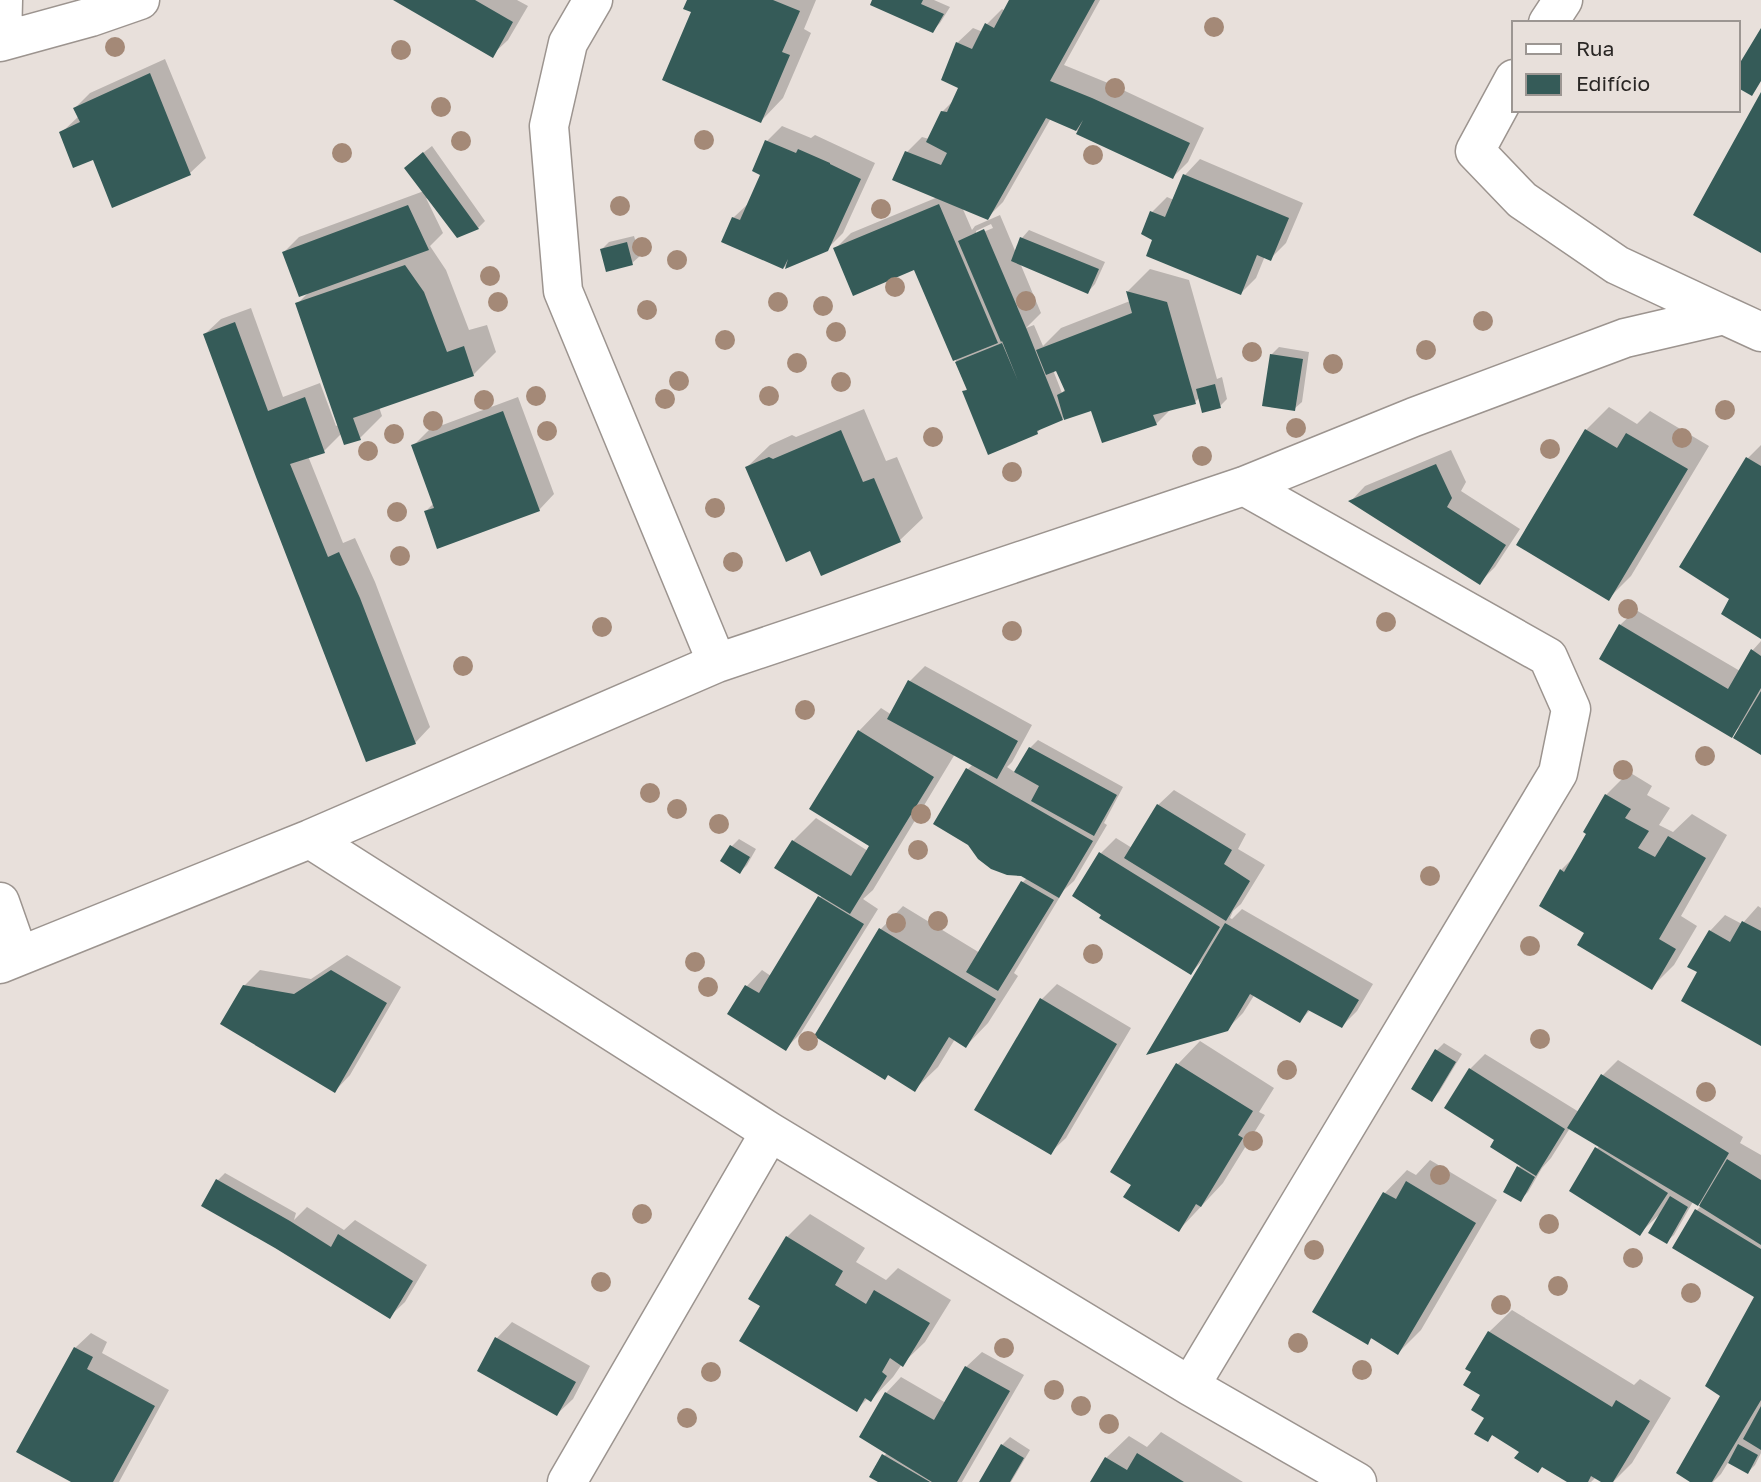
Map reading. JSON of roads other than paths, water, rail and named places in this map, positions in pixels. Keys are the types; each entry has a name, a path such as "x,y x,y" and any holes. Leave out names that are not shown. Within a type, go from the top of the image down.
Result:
{"street":[{"path":"2,0 1,41 80,8 140,0"},
{"path":"593,0 568,43 549,126 563,291 717,663"},
{"path":"1549,21 1563,0"},
{"path":"1512,83 1475,151 1522,200 1617,265 1761,332"},
{"path":"0,902 10,960 310,839 717,663 1244,486 1414,417 1625,338 1724,315"},
{"path":"1190,1385 1558,773 1571,709 1548,657 1244,486"},
{"path":"310,839 770,1132 1190,1385 1357,1482"},
{"path":"567,1482 770,1132"}]}
